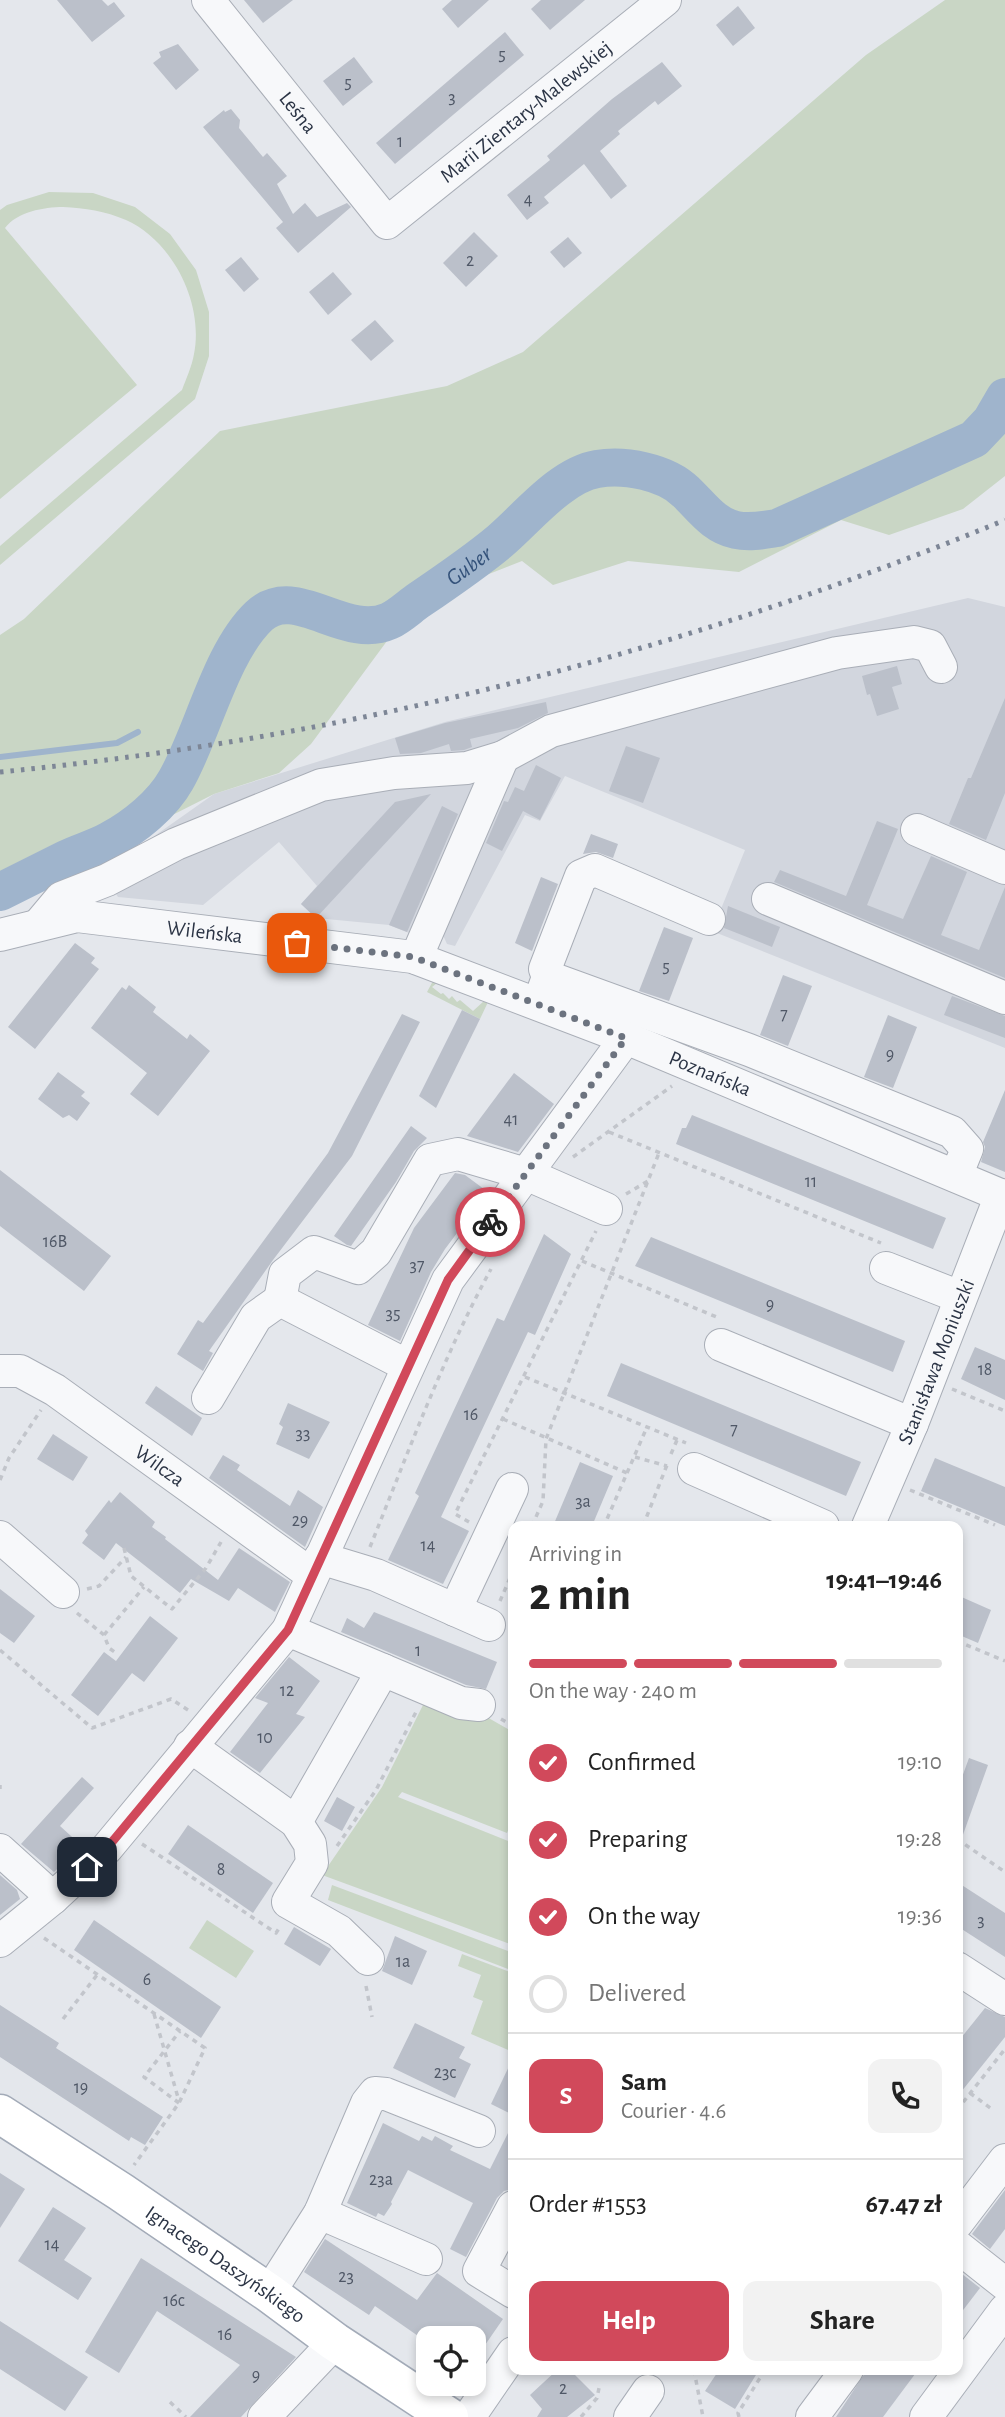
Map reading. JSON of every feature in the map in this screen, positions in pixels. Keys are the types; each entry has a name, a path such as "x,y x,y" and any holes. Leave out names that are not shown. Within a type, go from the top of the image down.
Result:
{"main road":[{"name":"Ignacego Daszyńskiego","path":"0,2114 269,2293 433,2413"}],"street":[{"name":"Leśna","path":"208,0 387,223"},
{"name":"Marii Zientary-Malewskiej","path":"387,223 665,0"},
{"path":"40,923 61,898 107,880 176,844 321,785 394,773 467,768 503,757 551,731 837,653 914,642 930,646 941,667"},
{"path":"414,957 503,757"},
{"path":"917,830 1005,868"},
{"path":"709,919 595,870 581,876 545,968 543,991 749,1050 952,1132 967,1149 956,1176"},
{"path":"768,898 1005,998"},
{"name":"Wileńska","path":"0,935 77,916 414,957"},
{"name":"Poznańska","path":"414,957 543,991 626,1038 1003,1196"},
{"path":"0,1941 53,1898 107,1848 288,1630 448,1280 534,1178 626,1038"},
{"path":"208,1398 256,1317 280,1300 285,1274 314,1252 358,1268 376,1252 430,1160 458,1154 534,1178 606,1209"},
{"name":"Stanisława Moniuszki","path":"870,1521 1003,1196"},
{"path":"889,1258 960,1297"},
{"path":"280,1300 408,1366"},
{"path":"721,1345 912,1424"},
{"name":"Wilcza","path":"0,1371 20,1371 55,1390 233,1518 316,1567 376,1574 489,1625"},
{"path":"680,1467 811,1521"},
{"path":"455,1610 512,1489"},
{"path":"0,1537 63,1592"},
{"path":"288,1630 461,1703 479,1705"},
{"path":"296,1822 383,1670"},
{"path":"190,1746 296,1822 310,1844 312,1863 288,1902 339,1931 368,1959"},
{"path":"0,1850 53,1898"},
{"path":"963,1972 1005,1999"},
{"path":"269,2293 320,2213 367,2103 375,2094 386,2094 479,2131"},
{"path":"963,2215 1005,2161"},
{"path":"320,2213 426,2259"},
{"path":"508,2216 479,2271 508,2289"},
{"path":"963,2251 1005,2284"},
{"path":"963,2367 1005,2310"},
{"path":"264,2417 335,2342"},
{"path":"469,2417 508,2360"},
{"path":"815,2416 844,2375"},
{"path":"926,2417 957,2375"},
{"path":"630,2417 648,2390"}],"path":[{"path":"534,1178 546,1175 682,1078"},
{"path":"609,1132 889,1258"},
{"path":"534,1521 543,1501 546,1439 659,1153"},
{"path":"474,1525 455,1514 582,1261"},
{"path":"367,1554 425,1412 474,1301 494,1264"},
{"path":"950,1388 1005,1411"},
{"path":"0,1480 9,1458 55,1390"},
{"path":"503,1419 627,1473"},
{"path":"606,1521 647,1427"},
{"path":"646,1521 680,1467 677,1440"},
{"path":"634,1456 680,1467"},
{"path":"910,1490 995,1525"},
{"path":"124,1548 131,1576 172,1609 206,1568 233,1518"},
{"path":"116,1653 109,1648 104,1635 68,1604 63,1592 99,1586 127,1557"},
{"path":"489,1625 508,1581"},
{"path":"104,1635 144,1587"},
{"path":"963,1644 1005,1661"},
{"path":"0,1650 92,1728 171,1699 194,1714"},
{"path":"332,1853 376,1790 427,1688"},
{"path":"134,1839 276,1933 295,1906"},
{"path":"963,1843 1005,1872"},
{"path":"41,1936 205,2048 180,2103 132,2167"},
{"path":"63,2019 97,1975"},
{"path":"154,2014 180,2103"},
{"path":"180,2031 144,2077 180,2103"},
{"path":"963,2103 1005,2049"},
{"path":"999,2056 1005,2060"},
{"path":"970,2094 993,2110"},
{"path":"695,2375 704,2417"},
{"path":"739,2417 738,2413 762,2375"},
{"path":"581,2417 597,2398 600,2388"},
{"path":"170,2402 186,2417"}],"shaded area":[{"path":"968,598 1005,607 1005,1048 712,931 745,850 565,776 540,821 525,815 455,946 447,944 438,924 424,920 409,933 389,925 316,918 301,904 317,886 279,842 203,905 118,897 102,873 214,794 445,722"}],"green space":[{"path":"945,0 1005,0 1005,476 963,509 889,535 841,520 739,572 628,561 553,585 522,561 415,603 311,744 279,773 214,794 26,889 0,897 0,635 24,619 220,431 447,386 523,352 866,55"},
{"path":"49,192 93,193 135,207 170,234 196,270 209,312 209,356 195,399 0,565 0,546 182,390 194,354 196,335 189,295 171,258 143,230 110,214 87,209 48,208 16,218 5,228 137,385 0,499 0,210 7,205"},
{"path":"433,981 437,983 432,987 441,994 449,999 452,996 457,1002 460,1000 473,1011 484,1001 488,1002 480,1019 427,992"},
{"path":"428,1695 485,1716 508,1729 507,1833 402,1792 398,1797 508,1841 508,1943 322,1875 382,1787"},
{"path":"332,1885 508,1951 508,1969 328,1900"},
{"path":"207,1920 254,1951 236,1978 189,1948"},
{"path":"462,1954 508,1971 508,2050 471,2034 483,2001 473,1997 481,1975 458,1966"}],"building":[{"path":"57,0 102,0 108,6 114,2 125,16 92,42"},
{"path":"244,0 293,0 263,23"},
{"path":"452,0 489,0 458,28 442,9"},
{"path":"541,0 585,0 550,30 531,9"},
{"path":"738,6 755,28 733,46 716,25"},
{"path":"505,32 524,55 395,164 376,143"},
{"path":"178,44 199,70 176,90 153,63 161,57 159,52"},
{"path":"354,57 373,82 343,106 323,81"},
{"path":"662,62 682,86 658,105 655,101 618,131 620,134 600,151 627,186 611,199 584,164 544,197 549,203 527,220 507,195 550,160 547,156 612,99"},
{"path":"231,109 240,120 239,128 263,157 267,153 287,176 277,184 293,214 305,203 317,217 347,203 351,207 298,253 276,228 283,222 203,127 224,110 225,112"},
{"path":"474,232 498,256 466,287 443,263"},
{"path":"568,237 582,253 564,268 550,252"},
{"path":"241,257 259,279 244,292 225,270"},
{"path":"333,272 352,294 328,315 309,292"},
{"path":"375,320 394,341 371,361 351,340"},
{"path":"897,666 902,684 892,687 899,709 877,716 862,676"},
{"path":"1005,698 1005,793 986,840 949,824"},
{"path":"546,702 548,713 518,728 470,739 472,747 464,750 451,751 449,744 421,753 400,754 395,738 445,723"},
{"path":"626,746 660,758 643,803 609,791"},
{"path":"536,765 561,778 540,820 523,811 502,851 486,843 504,801 508,802 515,787 524,791"},
{"path":"431,794 316,918 301,904 395,802"},
{"path":"442,806 458,814 407,932 389,925"},
{"path":"877,821 898,829 867,905 903,919 931,856 967,872 941,935 979,950 1005,887 1005,978 774,882 780,870 846,896"},
{"path":"591,834 618,844 613,858 596,852 583,854"},
{"path":"541,877 558,884 532,951 515,943"},
{"path":"728,906 780,927 772,947 724,928"},
{"path":"664,927 693,938 669,1001 639,991"},
{"path":"75,943 95,958 91,963 99,969 35,1049 8,1027"},
{"path":"783,975 812,986 788,1046 760,1035"},
{"path":"129,985 156,1007 153,1012 187,1039 190,1034 210,1051 158,1116 130,1094 147,1073 91,1028 122,987 126,990"},
{"path":"952,996 1005,1016 1005,1038 944,1015"},
{"path":"462,1010 480,1019 436,1108 419,1096"},
{"path":"402,1014 420,1022 352,1156 273,1260 209,1351 213,1353 203,1371 177,1354 198,1320 203,1323 328,1153"},
{"path":"888,1015 917,1027 893,1088 864,1077"},
{"path":"58,1072 85,1092 81,1096 90,1103 77,1121 69,1115 63,1118 38,1099"},
{"path":"514,1073 554,1104 518,1152 467,1136"},
{"path":"1005,1090 1005,1172 981,1162 985,1147 983,1142"},
{"path":"692,1115 946,1218 933,1249 676,1144 682,1128 686,1128"},
{"path":"411,1126 427,1138 414,1151 396,1182 351,1246 347,1245 334,1236"},
{"path":"0,1170 111,1256 84,1291 0,1226"},
{"path":"455,1173 465,1175 488,1192 431,1272 400,1341 368,1325 414,1228"},
{"path":"544,1234 571,1254 535,1335 528,1332 441,1517 469,1531 443,1584 388,1560 419,1496 415,1493 497,1318 504,1321"},
{"path":"651,1237 905,1341 893,1372 635,1266"},
{"path":"975,1347 1005,1360 1005,1400 961,1379"},
{"path":"621,1363 861,1462 846,1496 607,1396"},
{"path":"156,1386 202,1418 192,1436 145,1403"},
{"path":"288,1403 330,1422 309,1459 276,1444 283,1427 279,1424"},
{"path":"53,1434 88,1457 73,1481 37,1459"},
{"path":"223,1455 240,1465 237,1470 290,1506 298,1490 323,1507 305,1547 209,1478"},
{"path":"935,1458 1005,1487 1005,1526 921,1491"},
{"path":"580,1462 613,1476 594,1521 555,1521"},
{"path":"120,1492 155,1522 152,1527 166,1537 165,1539 218,1580 239,1548 290,1582 275,1612 238,1588 229,1601 191,1579 180,1593 116,1543 104,1560 82,1543 88,1535 85,1531 109,1500 111,1503"},
{"path":"0,1589 35,1616 14,1643 0,1633"},
{"path":"963,1598 991,1610 978,1643 963,1637"},
{"path":"374,1612 497,1662 486,1689 466,1685 341,1632 347,1618 364,1628"},
{"path":"150,1616 178,1638 144,1682 132,1673 98,1716 71,1695 104,1652 116,1661"},
{"path":"289,1657 320,1681 296,1714 305,1717 260,1773 230,1752 268,1703 255,1698"},
{"path":"969,1758 988,1765 963,1835 963,1774"},
{"path":"82,1777 94,1788 60,1826 82,1846 54,1872 21,1844"},
{"path":"337,1797 355,1807 342,1831 324,1821"},
{"path":"188,1825 273,1883 253,1913 168,1854"},
{"path":"0,1875 17,1890 20,1899 0,1915"},
{"path":"963,1886 1005,1913 1005,1957 963,1930"},
{"path":"94,1920 221,2007 201,2038 74,1950"},
{"path":"294,1927 331,1949 320,1966 284,1944"},
{"path":"395,1936 427,1951 412,1985 382,1971"},
{"path":"0,2005 59,2043 56,2048 163,2117 145,2145 131,2137 129,2141 0,2057"},
{"path":"985,2008 1005,2017 1005,2037 963,2090 963,2036"},
{"path":"415,2023 465,2047 459,2058 471,2064 455,2098 393,2068"},
{"path":"508,2068 508,2112 491,2104"},
{"path":"383,2123 419,2141 422,2136 432,2141 435,2136 453,2146 450,2150 490,2169 508,2133 508,2190 497,2198 466,2257 450,2249 473,2203 408,2170 384,2216 378,2213 376,2217 347,2203"},
{"path":"0,2173 25,2189 0,2228"},
{"path":"1005,2190 1005,2229 990,2249 972,2234"},
{"path":"53,2207 86,2228 64,2260 92,2278 78,2300 18,2261"},
{"path":"325,2239 417,2300 437,2273 503,2319 486,2344 486,2326 416,2326 416,2335 375,2306 369,2315 304,2272"},
{"path":"141,2258 296,2357 241,2417 190,2417 240,2365 157,2311 119,2373 85,2352"},
{"path":"963,2275 980,2288 963,2310"},
{"path":"0,2321 88,2377 65,2411 0,2369"},
{"path":"552,2375 575,2375 595,2395 567,2417 537,2417 542,2409 530,2395"},
{"path":"716,2375 756,2375 735,2409 705,2391"},
{"path":"864,2375 914,2375 883,2417 836,2417"}],"waterway":[{"name":"Guber","path":"0,892 110,840 155,807 170,789 186,761 233,651 259,616 273,607 288,605 304,608 355,624 372,625 389,621 490,549 558,488 597,469 632,469 667,479 678,485 714,520 728,528 746,531 777,528 974,439 991,421 1005,397"},
{"path":"829,507 832,517"},
{"path":"203,690 215,692"},
{"path":"0,757 117,743 138,732"}],"railway":[{"path":"0,772 130,757 259,737 512,683 637,649 760,611 883,568 1005,520"}],"way so far":[{"path":"297,943 413,957 626,1038 490,1222"}],"route":[{"path":"87,1867 107,1848 288,1630 448,1280 490,1222"}]}
